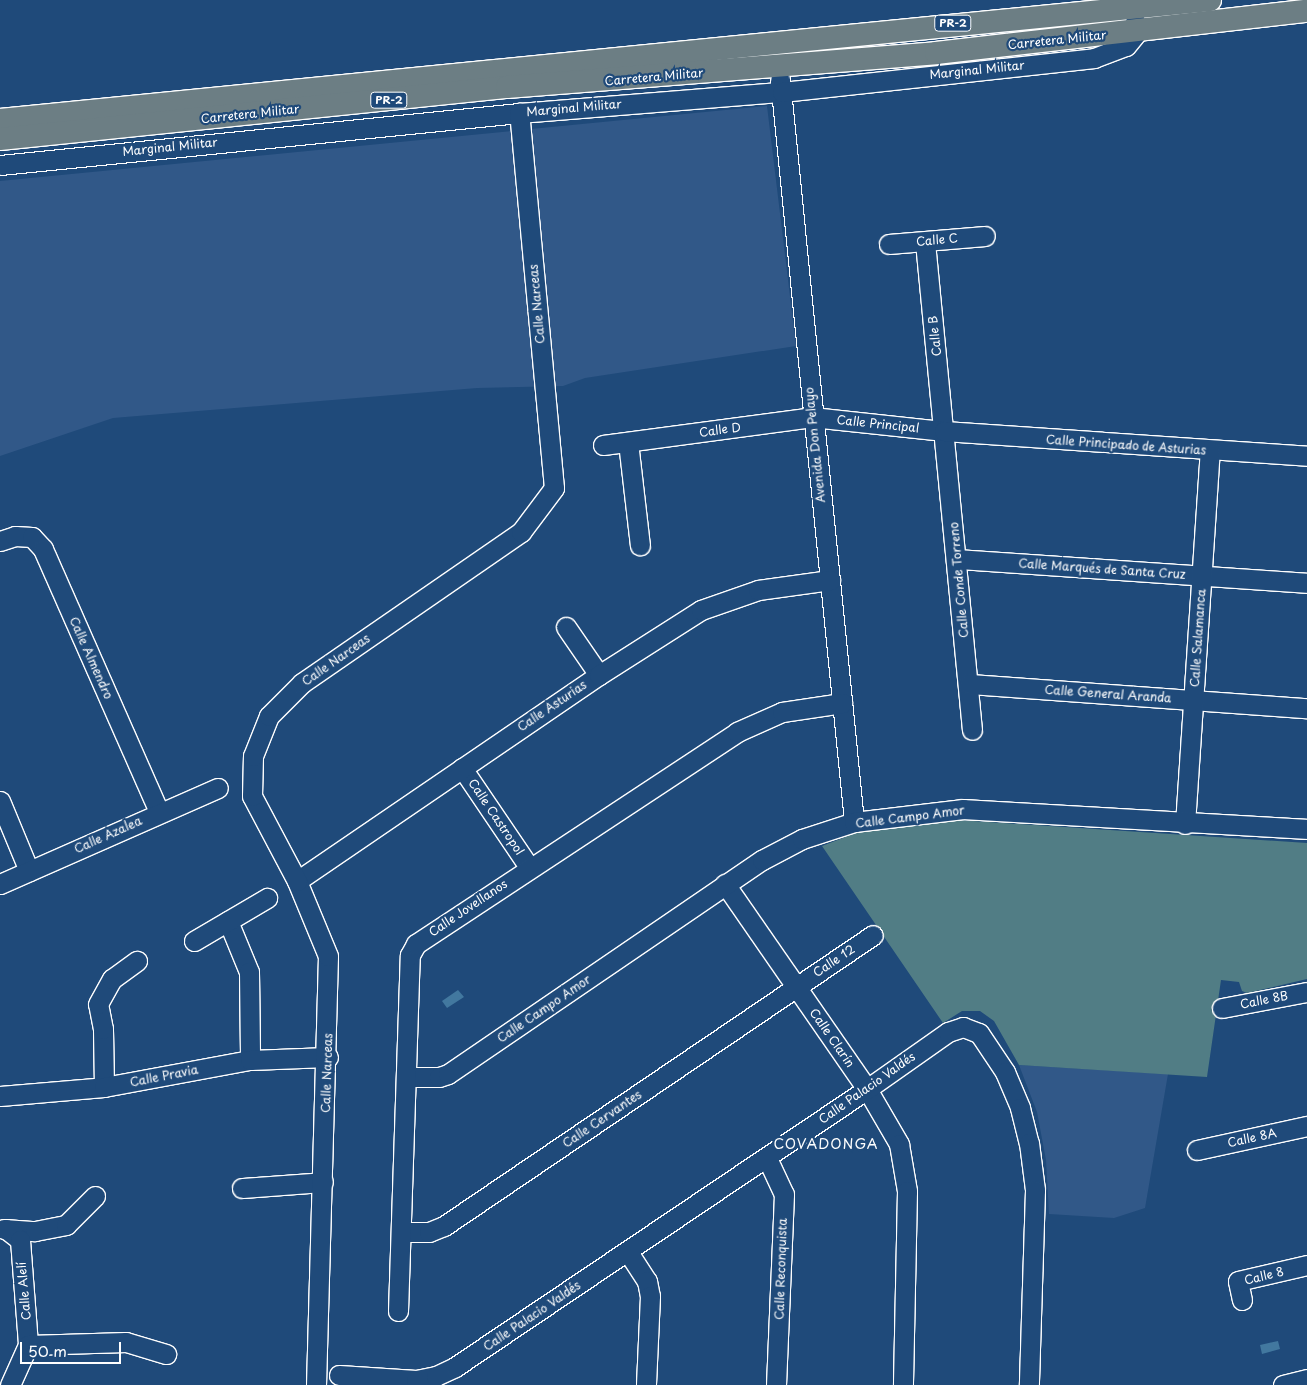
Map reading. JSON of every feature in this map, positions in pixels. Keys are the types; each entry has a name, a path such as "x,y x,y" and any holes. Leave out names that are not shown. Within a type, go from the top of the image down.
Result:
{"main road":[{"name":"Carretera Militar","path":"0,120 773,42 1131,3 1210,0"},
{"name":"Carretera Militar","path":"0,139 507,87 778,68 1138,31 1307,11"}],"street":[{"path":"1131,3 1138,31"},
{"name":"Marginal Militar","path":"0,165 519,113 782,92 1094,58 1126,46 1138,31"},
{"name":"Avenida Don Pelayo","path":"773,42 782,92 812,417 854,822"},
{"path":"507,87 575,108"},
{"name":"Calle Narceas","path":"316,1385 328,1057 328,956 296,881 252,796 253,756 269,716 302,683 521,532 554,488 519,113"},
{"name":"Calle C","path":"889,244 985,236"},
{"name":"Calle B","path":"925,242 944,430"},
{"name":"Calle Principal","path":"812,417 944,430"},
{"name":"Calle D","path":"603,444 812,417"},
{"name":"Calle Principado de Asturias","path":"944,430 1210,452 1307,456"},
{"name":"Calle Conde Torreno","path":"944,430 958,559 972,730"},
{"path":"628,442 640,545"},
{"name":"Calle Salamanca","path":"1185,824 1210,452"},
{"name":"Calle Almendro","path":"0,542 15,536 32,537 43,549 158,812"},
{"name":"Calle Marqués de Santa Cruz","path":"958,559 1307,583"},
{"name":"Calle Asturias","path":"296,881 599,675 701,610 758,590 830,580"},
{"path":"566,627 599,675"},
{"name":"Calle General Aranda","path":"969,684 1307,708"},
{"name":"Calle Jovellanos","path":"398,1311 412,949 529,867 736,732 782,712 842,703"},
{"name":"Calle Castropol","path":"462,768 529,867"},
{"name":"Calle Azalea","path":"0,884 158,812 218,788"},
{"path":"0,801 29,871"},
{"name":"Calle Campo Amor","path":"406,1078 439,1077 448,1074 725,884 802,839 854,822 962,809 1185,824 1307,829"},
{"name":"Calle Clarín","path":"725,884 867,1089 900,1144 907,1191 903,1385"},
{"path":"194,942 267,898"},
{"path":"228,921 249,972 250,1060"},
{"name":"Calle 12","path":"796,987 873,935"},
{"path":"104,1087 103,1029 98,1004 112,979 137,961"},
{"name":"Calle Cervantes","path":"401,1232 429,1232 444,1226 796,987"},
{"name":"Calle 8B","path":"1222,1008 1307,992"},
{"name":"Calle Palacio Valdés","path":"339,1375 416,1380 436,1376 628,1252 948,1032 963,1027 979,1033 1004,1072 1027,1134 1035,1190 1029,1385"},
{"name":"Calle Pravia","path":"0,1096 104,1087 250,1060 328,1057"},
{"name":"Calle 8A","path":"1197,1150 1307,1126"},
{"name":"Calle Reconquista","path":"767,1158 784,1194 776,1385"},
{"path":"242,1188 323,1182"},
{"name":"Calle Alelí","path":"3,1229 35,1232 66,1225 95,1196"},
{"name":"Calle Alelí","path":"3,1229 20,1240 28,1345 15,1384"},
{"path":"628,1252 647,1281 650,1296 646,1385"},
{"name":"Calle 8","path":"1242,1300 1238,1281 1307,1265"},
{"path":"28,1345 126,1342 166,1354"},
{"path":"1283,1385 1307,1379"}],"shaded area":[{"path":"767,106 796,346 585,378 563,386 477,388 113,418 0,456 0,181"},
{"path":"458,990 464,997 447,1008 442,1001"},
{"path":"1019,1065 1168,1074 1145,1208 1114,1218 1049,1214 1046,1160 1037,1112"},
{"path":"1278,1341 1280,1349 1262,1354 1260,1345"}],"green space":[{"path":"944,819 1307,843 1307,979 1247,993 1242,991 1239,982 1221,980 1207,1077 1019,1065 994,1021 980,1011 962,1011 943,1023 822,846 861,831 907,822"}],"district":[{"name":"COVADONGA","path":"826,1144"}]}
